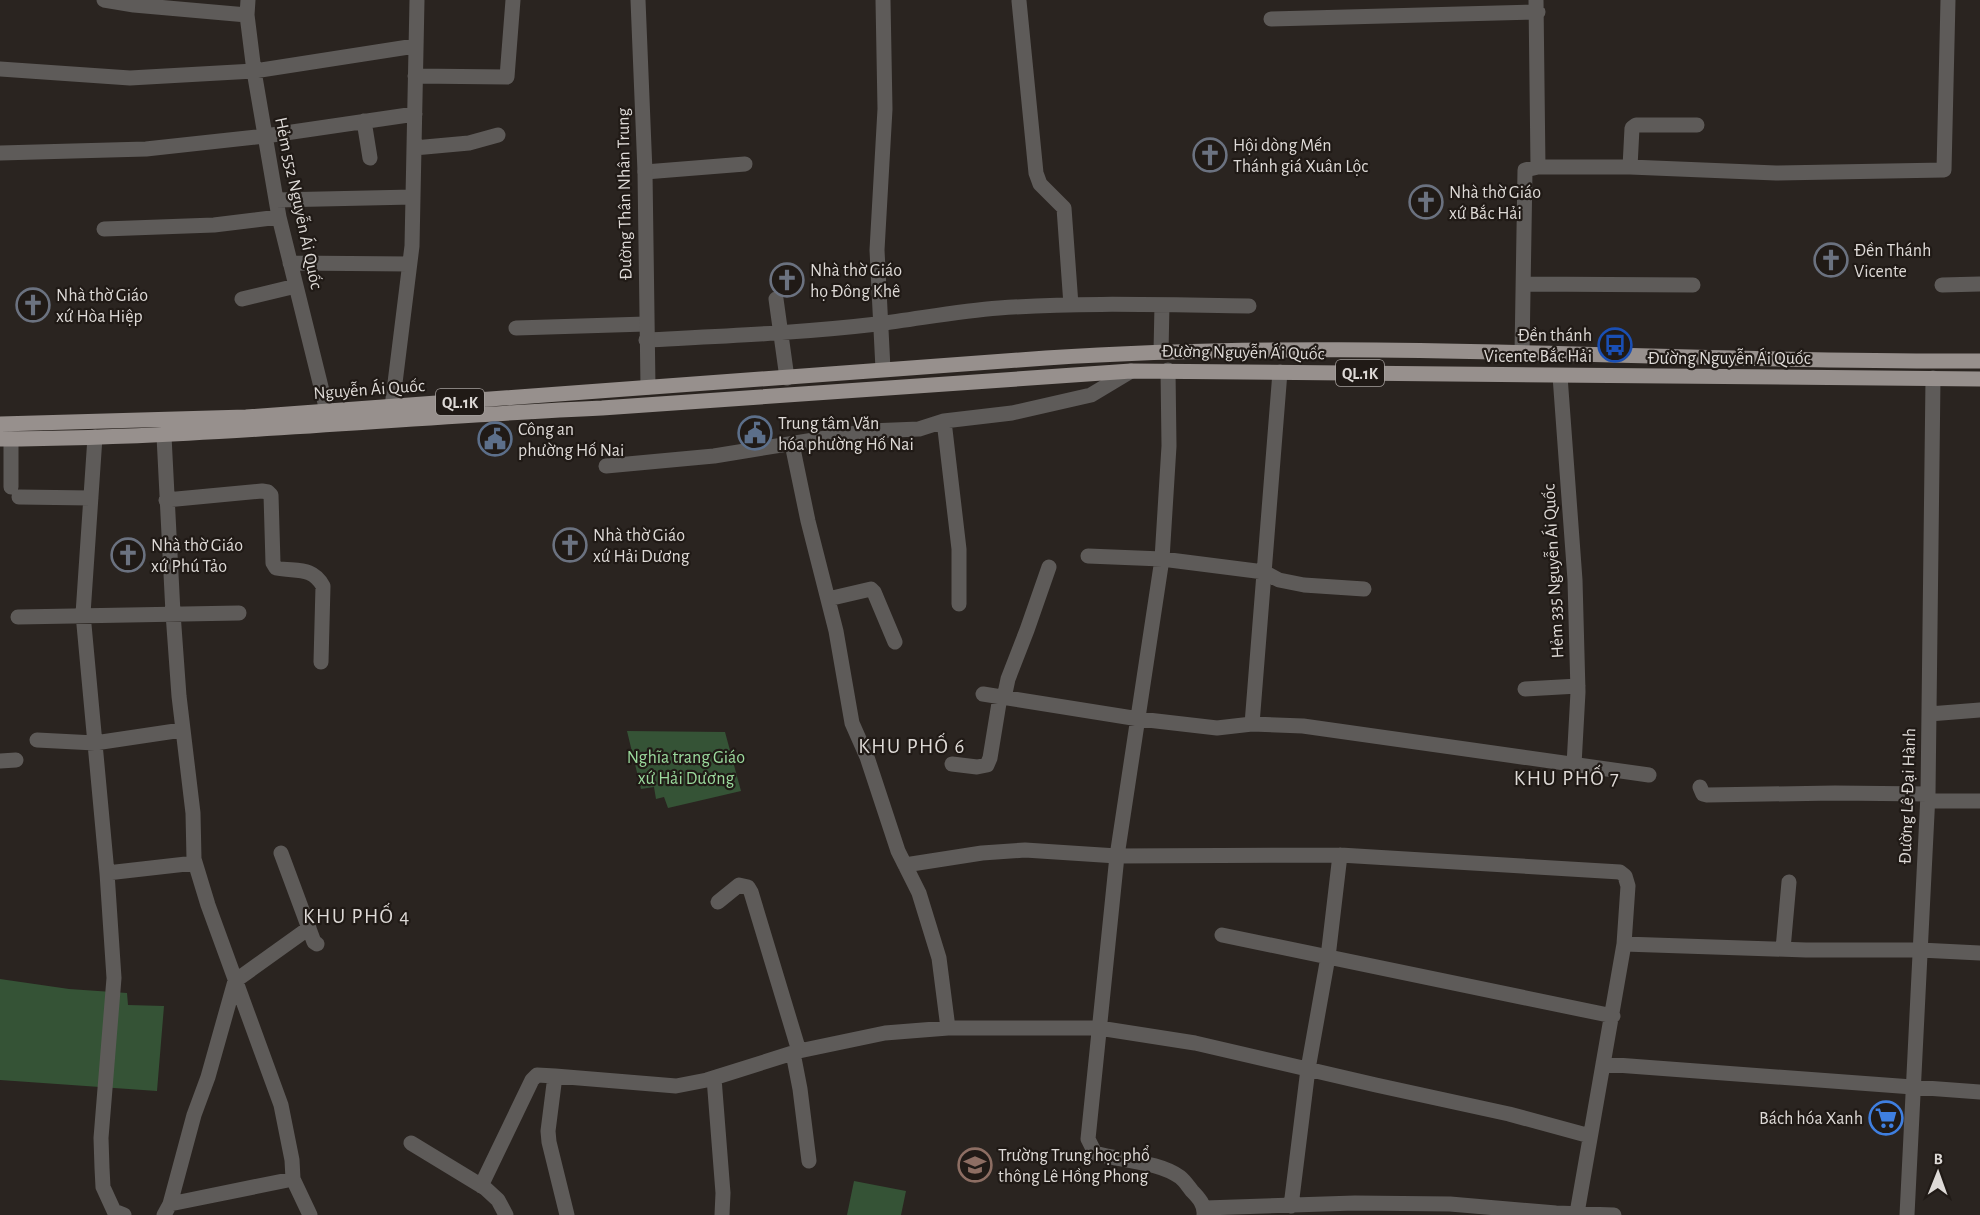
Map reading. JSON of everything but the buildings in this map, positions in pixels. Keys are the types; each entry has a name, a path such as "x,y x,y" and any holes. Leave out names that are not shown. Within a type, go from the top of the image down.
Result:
{"main road":[{"name":"Đường Nguyễn Ái Quốc","path":"740,381 1065,356 1161,352 1383,351 1879,362 1980,362"},
{"path":"1522,353 1522,375"},
{"name":"Đường Nguyễn Ái Quốc","path":"722,400 1168,370 1980,379"},
{"name":"Nguyễn Ái Quốc","path":"164,428 246,417 740,381"},
{"path":"740,381 741,399"},
{"name":"Nguyễn Ái Quốc","path":"0,424 164,428 722,400"},
{"name":"QL.1K","path":"6,439 143,436 164,428"}],"street":[{"path":"104,0 134,5 248,8"},
{"path":"392,407 409,264 413,197 417,0"},
{"path":"415,76 507,77 513,0"},
{"name":"Đường Thân Nhân Trung","path":"638,0 645,172 648,387"},
{"path":"882,369 877,250 885,109 883,0"},
{"path":"1522,353 1525,170 1538,167 1630,167 1776,173 1944,170 1948,0"},
{"path":"1019,1 1036,172 1040,184 1064,208 1071,305"},
{"path":"1271,19 1537,6 1538,167"},
{"name":"Hẻm 552 Nguyễn Ái Quốc","path":"248,8 254,71 279,217 327,411"},
{"path":"0,69 130,78 254,71 415,46"},
{"path":"0,153 146,149 265,136 415,114"},
{"path":"364,121 370,158"},
{"path":"1630,167 1632,128 1636,124 1697,125"},
{"path":"414,148 469,143 498,135"},
{"path":"645,172 745,164"},
{"path":"276,200 413,197"},
{"path":"104,229 214,225 279,217"},
{"path":"290,263 409,264"},
{"path":"1524,284 1693,285"},
{"path":"1942,285 1980,284"},
{"path":"242,299 296,286"},
{"path":"776,299 787,378"},
{"path":"516,328 781,334 999,308 1071,305 1249,306"},
{"path":"1161,305 1161,352"},
{"path":"1168,370 1169,446 1162,559 1117,856 1089,1116 1088,1139 1091,1148 1095,1153 1110,1158 1164,1168 1181,1178 1197,1196 1204,1212 1355,1203 1450,1204 1614,1215"},
{"path":"606,466 714,456 869,431 919,429 945,422 1012,413 1091,395 1131,371"},
{"path":"1252,724 1280,372"},
{"name":"Hẻm 335 Nguyễn Ái Quốc","path":"1560,376 1575,580 1578,686 1574,765"},
{"name":"Đường Lê Đại Hành","path":"1907,1215 1928,797 1934,378"},
{"path":"945,422 959,549 959,604"},
{"path":"164,428 173,613 182,730 193,813 195,863 235,981 281,1105 292,1160 293,1179 310,1215"},
{"path":"95,437 83,614 107,873 114,978 101,1138 103,1187 114,1211 124,1215"},
{"path":"6,439 15,492 91,498"},
{"path":"792,444 808,521 836,631 852,723 867,757 898,851 919,893 939,958 948,1028"},
{"path":"166,500 262,490 271,495 273,563 276,568 311,572 323,586 321,662"},
{"path":"1088,556 1162,559 1264,572 1279,580 1304,585 1364,589"},
{"path":"952,764 977,767 987,765 1002,698 1049,567"},
{"path":"828,599 871,589 895,642"},
{"path":"18,616 239,613"},
{"path":"1526,689 1578,686"},
{"path":"983,694 1139,719 1217,728 1252,724 1303,726 1649,775"},
{"path":"1929,714 1980,710"},
{"path":"38,740 95,743 182,730"},
{"path":"1700,787 1703,794 1707,795 1834,793 1980,801"},
{"path":"905,865 982,853 1025,850 1117,856 1340,855 1620,872 1628,886 1624,944 1613,1016 1576,1213"},
{"path":"281,853 314,942 317,944"},
{"path":"1290,1206 1308,1070 1328,957 1340,855"},
{"path":"107,873 195,863"},
{"path":"1783,949 1789,882"},
{"path":"718,902 739,885 748,887 751,892 796,1052 809,1161"},
{"path":"293,1179 167,1209 235,981 309,928"},
{"path":"1222,935 1613,1016"},
{"path":"1624,944 1980,953"},
{"path":"481,1186 532,1080 537,1075 676,1086 714,1078 796,1052 847,1040 948,1028 1099,1028 1196,1043 1509,1114 1590,1136"},
{"path":"1603,1064 1980,1092"},
{"path":"555,1076 548,1131 567,1215"},
{"path":"714,1078 723,1193 722,1215"},
{"path":"411,1143 481,1186 498,1200 506,1215"}],"green space":[{"name":"Nghĩa trang Giáo xứ Hải Dương","path":"627,731 725,732 741,791 668,808 664,797 656,799 654,787 641,789"},
{"path":"0,979 69,989 127,993 128,1005 164,1006 157,1091 0,1080"},
{"path":"854,1181 906,1191 901,1215 847,1215"}],"place":[{"name":"Hội dòng Mến Thánh giá Xuân Lộc","path":"1210,155"},
{"name":"Nhà thờ Giáo xứ Bắc Hải","path":"1426,202"},
{"name":"Đền Thánh Vicente","path":"1831,260"},
{"name":"Nhà thờ Giáo họ Đông Khê","path":"787,280"},
{"name":"Nhà thờ Giáo xứ Hòa Hiệp","path":"33,305"},
{"name":"Đền thánh Vicente Bắc Hải","path":"1615,345"},
{"name":"Trung tâm Văn hóa phường Hố Nai","path":"755,433"},
{"name":"Công an phường Hố Nai","path":"495,439"},
{"name":"Nhà thờ Giáo xứ Hải Dương","path":"570,545"},
{"name":"Nhà thờ Giáo xứ Phú Tảo","path":"128,555"},
{"name":"Bách hóa Xanh","path":"1886,1118"},
{"name":"Trường Trung học phổ thông Lê Hồng Phong","path":"975,1165"}],"district":[{"name":"KHU PHỐ 6","path":"912,746"},
{"name":"KHU PHỐ 7","path":"1567,778"},
{"name":"KHU PHỐ 4","path":"357,916"}]}
